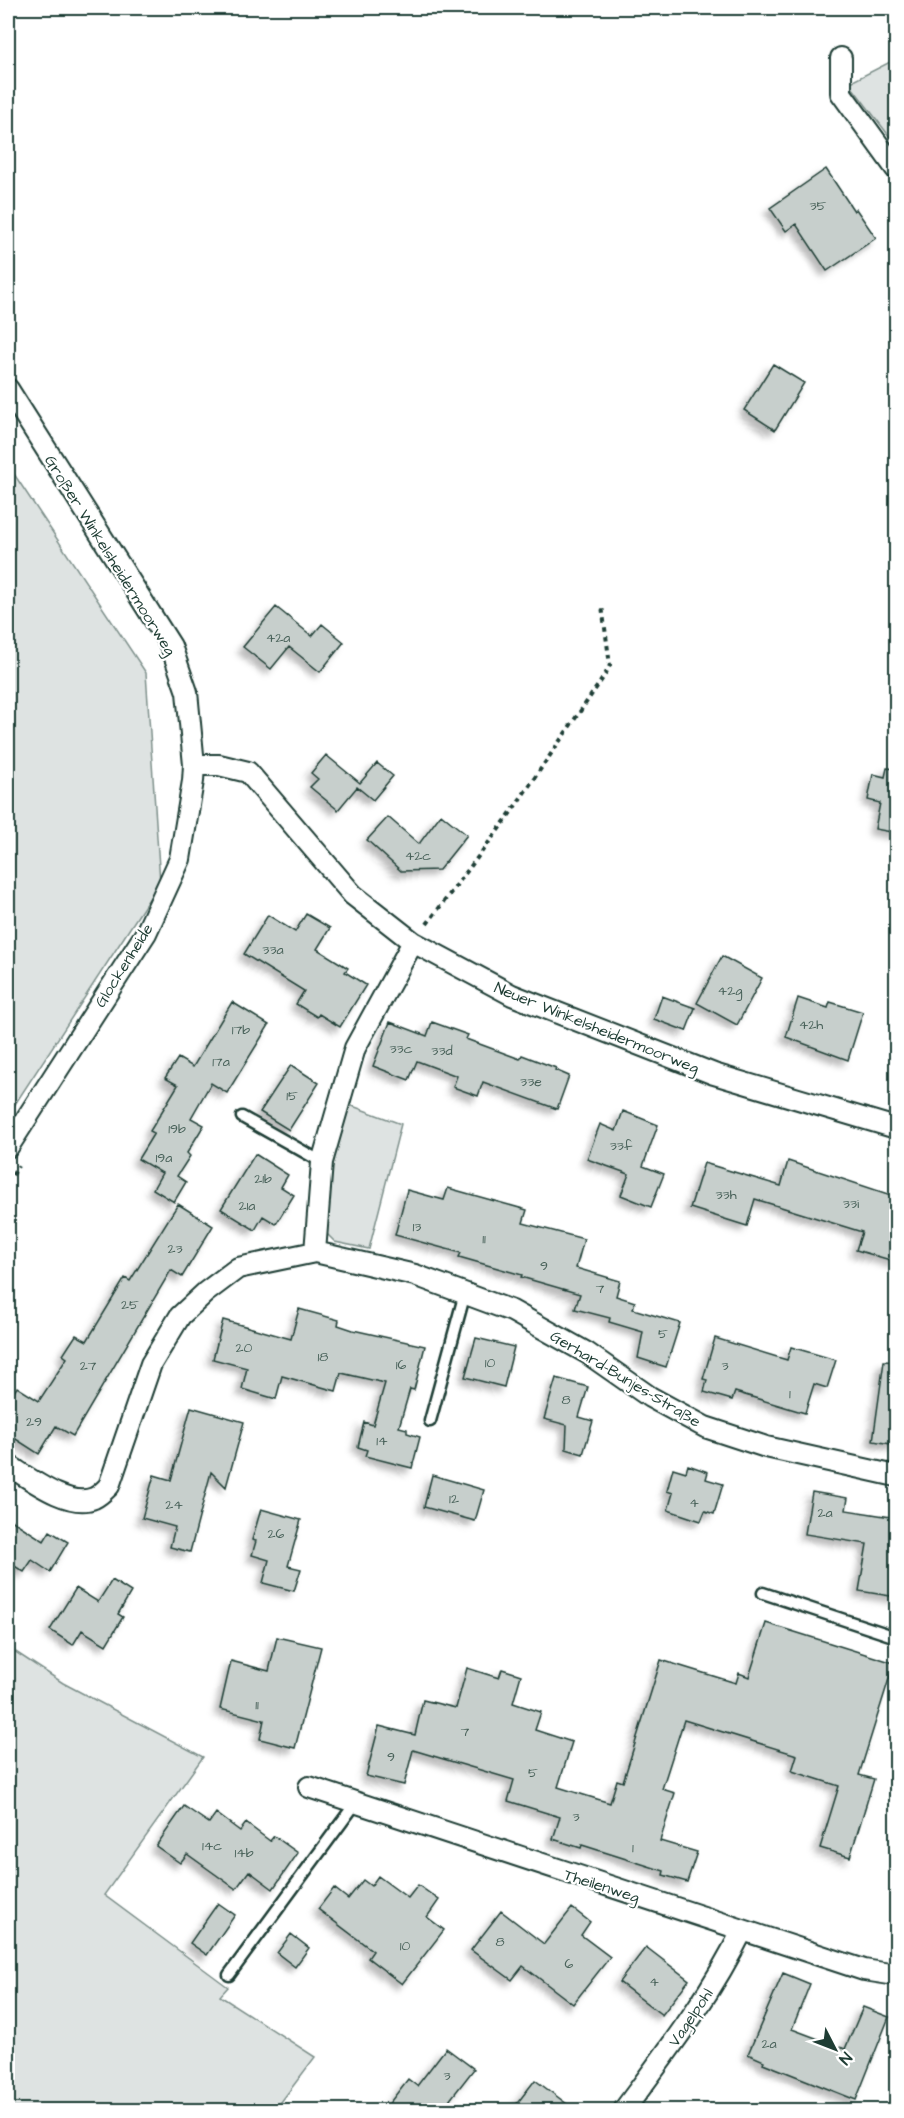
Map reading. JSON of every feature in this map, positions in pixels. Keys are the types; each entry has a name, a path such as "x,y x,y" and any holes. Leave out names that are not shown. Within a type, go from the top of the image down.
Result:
{"street":[{"path":"841,58 842,93 897,169"},
{"name":"Großer Winkelsheidermoorweg","path":"8,389 171,646 187,692 194,765"},
{"name":"Neuer Winkelsheidermoorweg","path":"194,765 219,765 248,771 353,895 413,942 512,994 714,1074 897,1128"},
{"name":"Glockenheide","path":"8,1147 146,933 180,859 194,765"},
{"path":"315,1252 322,1162 355,1048 413,942"},
{"name":"Gerhard-Bunjes-Straße","path":"8,1465 60,1495 78,1501 94,1498 109,1486 151,1364 180,1316 206,1292 238,1268 315,1252 415,1275 512,1311 587,1353 650,1397 705,1427 766,1447 897,1476"},
{"name":"Theilenweg","path":"309,1787 864,1970 897,1975"},
{"name":"Vagelpohl","path":"633,2107 726,1964 742,1930"}],"lane":[{"path":"242,1117 322,1162"},
{"path":"430,1421 465,1293"},
{"path":"764,1593 897,1637"},
{"path":"229,1975 355,1804"}],"path":[{"path":"413,942 505,821 605,675 610,665 602,606"}],"shaded area":[{"path":"896,59 896,145 849,83"},
{"path":"8,465 146,673 160,882 8,1115"},
{"path":"347,1104 401,1124 369,1249 335,1242 327,1234 328,1201 335,1152"},
{"path":"8,1647 63,1683 203,1757 104,1895 228,1987 220,1996 315,2057 275,2110 8,2110"}],"building":[{"path":"826,169 854,211 856,209 876,238 827,271 796,224 786,231 770,208"},
{"path":"773,364 804,383 775,430 744,410"},
{"path":"276,607 312,636 322,624 344,642 320,672 289,647 271,669 243,647"},
{"path":"326,755 360,783 377,763 393,776 373,800 357,787 338,810 310,787 318,779 311,773"},
{"path":"887,768 897,769 897,833 875,829 880,803 868,800 873,774 885,777"},
{"path":"441,814 467,835 439,870 401,871 367,840 388,817 419,844"},
{"path":"306,914 330,928 317,949 348,968 345,972 366,985 340,1027 296,1004 304,991 244,954 268,915 295,932"},
{"path":"722,956 762,978 737,1025 697,1003"},
{"path":"662,996 695,1008 686,1031 654,1019"},
{"path":"798,998 828,1008 830,1002 863,1012 848,1060 786,1037"},
{"path":"232,1002 269,1025 227,1093 211,1083 191,1118 204,1125 187,1153 190,1156 177,1176 186,1182 174,1202 153,1189 162,1173 138,1159 154,1133 150,1131 178,1085 165,1078 178,1058 193,1067"},
{"path":"390,1022 427,1036 432,1022 468,1035 466,1039 520,1059 522,1055 556,1068 555,1070 569,1076 557,1109 483,1082 478,1096 453,1087 457,1076 417,1061 409,1080 373,1066"},
{"path":"291,1065 319,1083 289,1130 260,1112"},
{"path":"623,1111 658,1125 643,1166 664,1174 651,1207 621,1195 629,1174 587,1159 600,1124 616,1131"},
{"path":"255,1154 288,1175 281,1187 294,1195 276,1224 263,1216 255,1230 221,1209"},
{"path":"788,1161 897,1197 897,1262 856,1250 862,1232 755,1199 747,1226 690,1208 704,1163 781,1186"},
{"path":"448,1188 527,1210 523,1223 584,1239 576,1268 620,1281 616,1296 635,1302 633,1309 680,1323 666,1367 638,1358 643,1332 609,1322 610,1318 575,1309 580,1294 459,1257 461,1253 395,1235 407,1190 444,1200"},
{"path":"178,1204 213,1226 182,1277 171,1270 73,1436 56,1426 39,1454 8,1434 8,1402 17,1387 39,1401 67,1358 63,1355 76,1335 87,1341 125,1278 130,1281"},
{"path":"299,1309 339,1320 338,1325 353,1330 425,1346 414,1390 410,1389 399,1427 407,1429 407,1433 420,1437 412,1468 365,1456 367,1450 358,1447 364,1422 373,1425 385,1383 341,1373 336,1391 282,1376 276,1399 242,1389 247,1368 213,1359 223,1320 291,1339"},
{"path":"476,1338 514,1347 504,1387 465,1377"},
{"path":"715,1338 787,1360 791,1347 836,1360 827,1388 814,1384 805,1413 735,1392 732,1400 704,1392 707,1380 703,1379"},
{"path":"884,1361 897,1362 897,1445 873,1441"},
{"path":"556,1378 588,1387 579,1417 593,1421 583,1454 566,1449 567,1425 544,1419"},
{"path":"191,1407 244,1422 226,1487 211,1472 190,1552 170,1547 175,1527 142,1518 154,1475 171,1480"},
{"path":"688,1465 708,1472 706,1479 723,1484 714,1514 705,1511 701,1521 668,1510 673,1493 667,1491 673,1468 686,1472"},
{"path":"432,1475 484,1490 475,1521 424,1507"},
{"path":"812,1492 848,1498 846,1510 897,1518 897,1597 859,1591 867,1544 805,1534"},
{"path":"261,1509 301,1520 288,1566 301,1569 294,1591 263,1583 269,1560 252,1555 256,1541 252,1540"},
{"path":"8,1518 44,1541 50,1531 68,1542 50,1572 32,1560 24,1572 8,1562"},
{"path":"112,1580 131,1592 118,1614 123,1617 106,1645 82,1630 73,1645 50,1630 76,1588 98,1602"},
{"path":"766,1623 894,1663 859,1775 874,1779 850,1857 820,1848 839,1786 792,1771 797,1755 684,1720 662,1789 675,1793 660,1841 697,1852 687,1882 663,1875 664,1871 582,1845 581,1848 553,1839 560,1817 508,1801 514,1780 413,1750 404,1785 366,1776 379,1726 415,1735 423,1700 456,1708 467,1668 499,1678 502,1669 521,1675 513,1703 541,1712 535,1730 572,1742 558,1787 610,1803 617,1780 623,1782 661,1660 736,1683 739,1673 749,1677"},
{"path":"277,1637 321,1647 295,1748 260,1739 264,1720 220,1709 231,1661 269,1671"},
{"path":"184,1806 209,1823 216,1813 240,1831 246,1823 270,1841 274,1836 298,1853 273,1889 249,1871 236,1889 187,1854 180,1863 156,1846"},
{"path":"378,1876 408,1898 418,1885 439,1900 427,1917 444,1930 402,1984 368,1958 373,1951 318,1909 334,1888 348,1899 363,1880 371,1886"},
{"path":"218,1903 235,1915 207,1955 190,1943"},
{"path":"572,1908 590,1922 581,1935 610,1957 573,2004 523,1966 512,1980 471,1950 501,1911 544,1944"},
{"path":"291,1934 309,1948 295,1967 277,1953"},
{"path":"646,1947 689,1980 662,2015 619,1982"},
{"path":"783,1973 810,1984 792,2029 845,2049 863,2007 889,2017 856,2100 763,2063 764,2061 748,2054"},
{"path":"446,2048 474,2069 442,2110 384,2110 408,2079 417,2086"},
{"path":"535,2080 575,2110 512,2110"}]}
